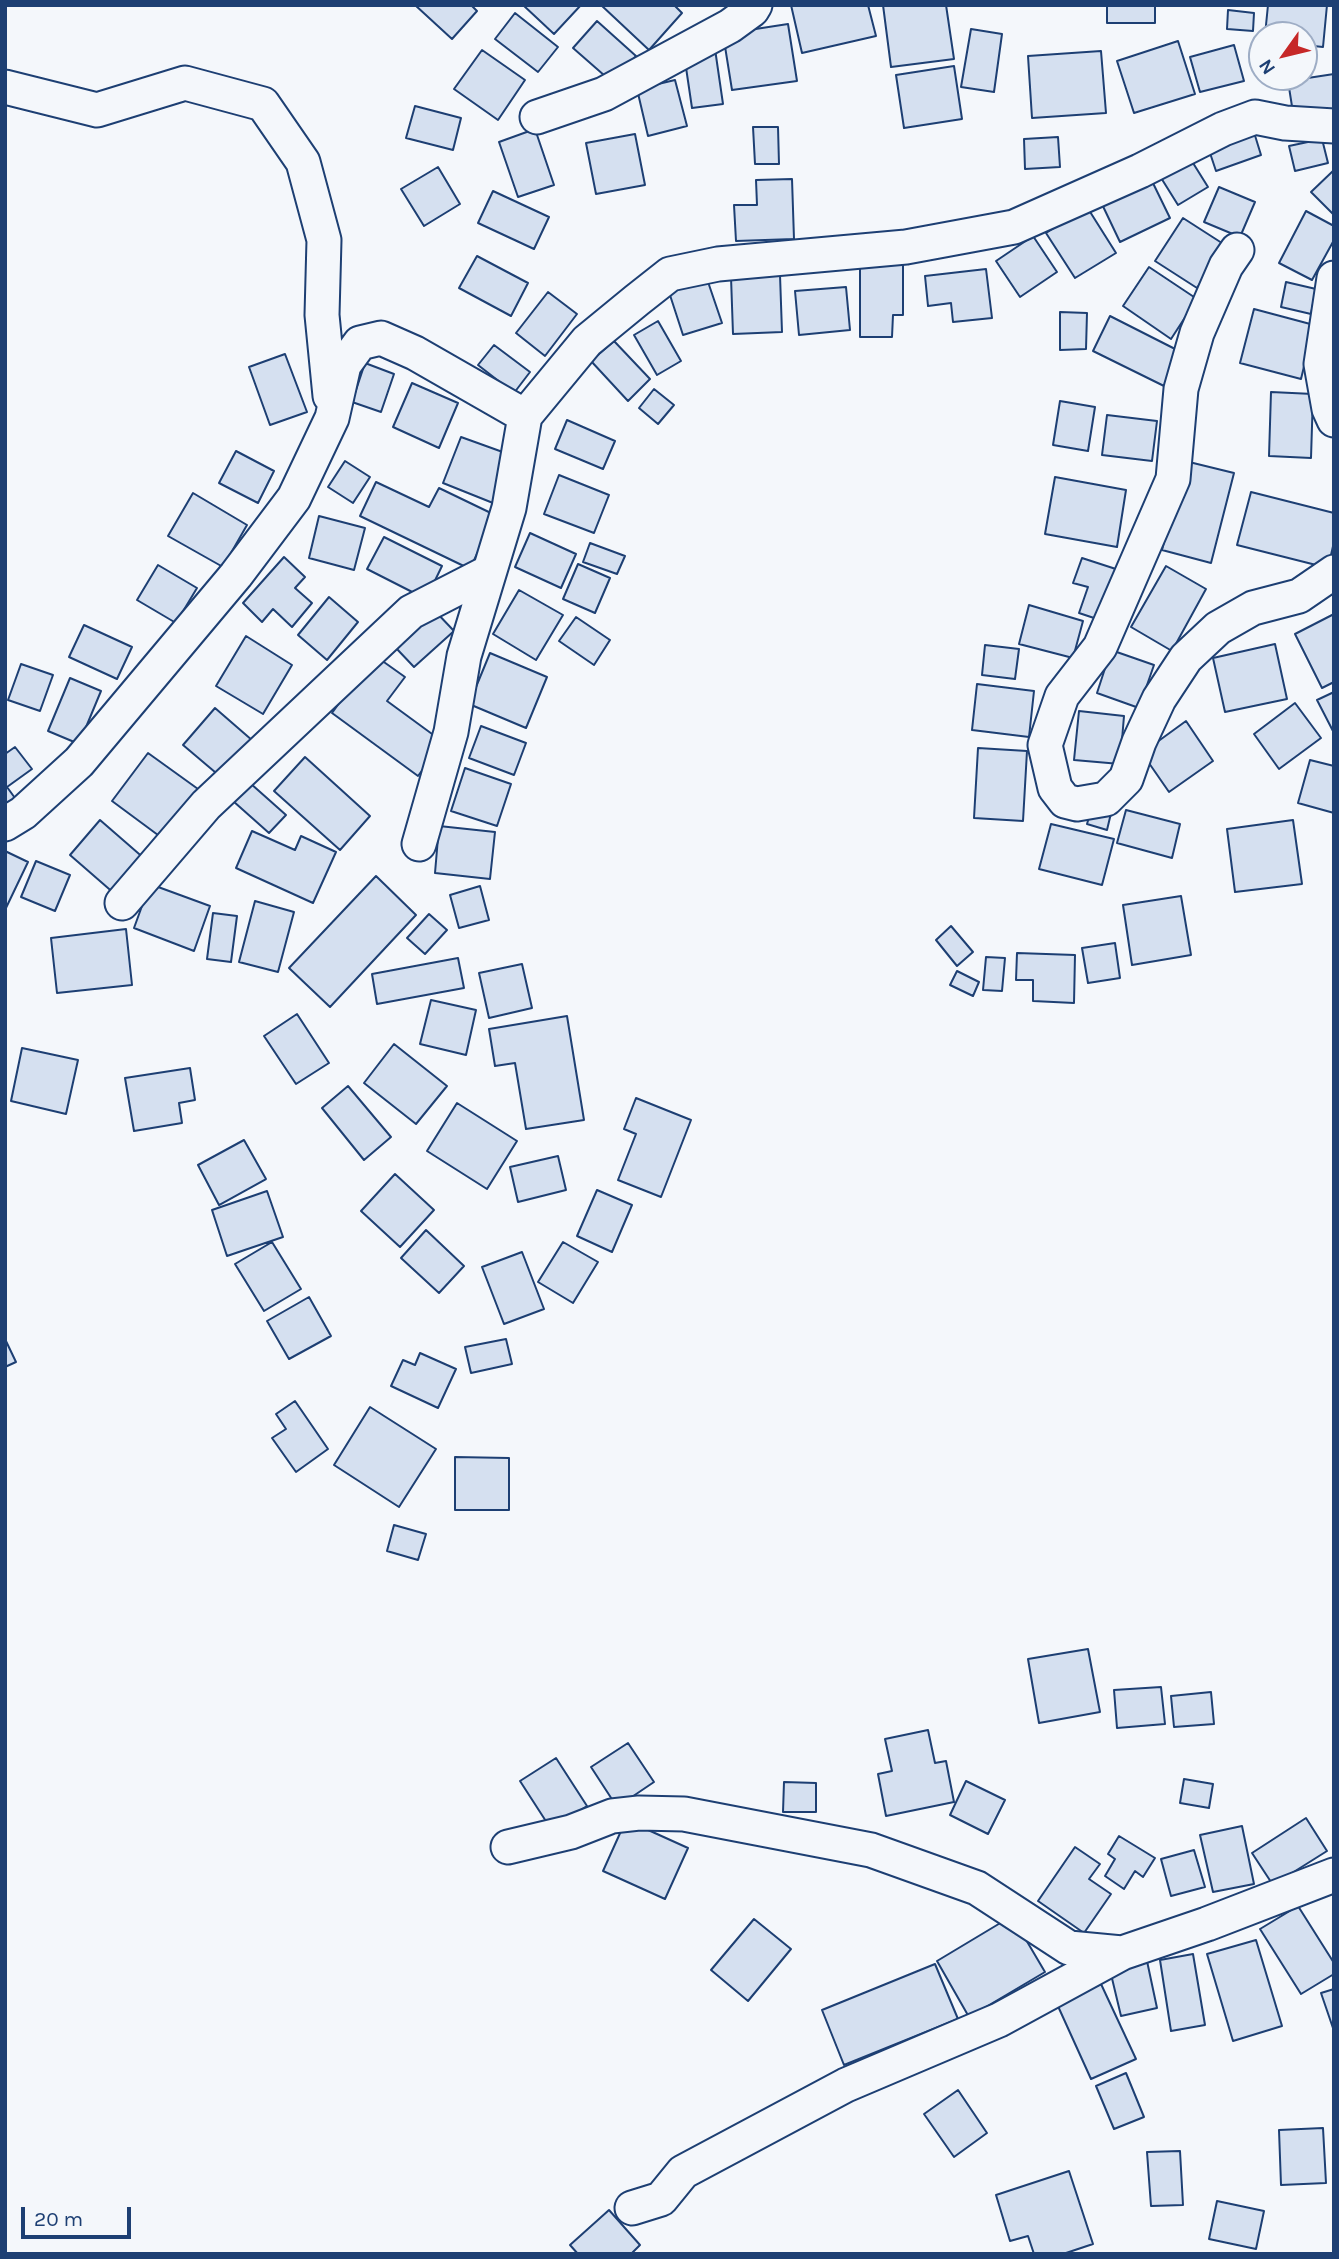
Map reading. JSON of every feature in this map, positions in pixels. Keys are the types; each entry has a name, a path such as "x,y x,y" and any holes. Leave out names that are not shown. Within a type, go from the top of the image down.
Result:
{"street":[{"path":"537,117 604,94 730,26 755,5"},
{"path":"5,87 97,110 185,83 263,104 303,162 324,240 322,315 332,418"},
{"path":"419,844 451,732 464,656 509,508 525,416 587,341 670,274 718,264 906,247 1014,227 1140,171 1223,129 1255,117 1285,123 1334,125"},
{"path":"1237,250 1226,266 1197,333 1181,388 1173,478 1100,647 1062,696 1045,745 1055,788 1065,801 1077,804 1106,799 1126,779 1139,741 1159,699 1186,658 1218,628 1253,608 1299,596 1334,572"},
{"path":"1334,278 1321,364 1329,409 1334,420"},
{"path":"5,824 23,813 79,762 236,575 295,498 332,418 344,365 360,343 381,338 415,353 525,416"},
{"path":"122,903 206,805 411,612 489,572"},
{"path":"508,1847 571,1832 612,1816 639,1813 684,1814 871,1850 977,1888 1069,1948 1122,1953"},
{"path":"632,2208 661,2199 683,2172 846,2085 999,2020 1122,1953 1208,1924 1334,1875"}],"building":[{"path":"415,5 471,5 477,11 452,39"},
{"path":"523,5 581,5 554,34"},
{"path":"601,5 674,5 682,13 649,50"},
{"path":"791,5 868,5 876,36 802,53"},
{"path":"883,5 946,5 954,59 891,67"},
{"path":"1107,5 1155,5 1155,23 1107,23"},
{"path":"1268,5 1327,5 1323,47 1318,46 1318,21 1266,21"},
{"path":"1228,10 1254,13 1254,21 1248,21 1248,31 1227,29"},
{"path":"515,13 558,47 538,72 495,39"},
{"path":"597,21 636,56 613,83 573,48"},
{"path":"788,24 797,81 732,90 723,34"},
{"path":"971,29 1002,34 994,92 961,87"},
{"path":"1178,41 1195,94 1134,113 1117,61"},
{"path":"1234,45 1244,81 1200,92 1190,57"},
{"path":"715,49 723,104 692,108 684,54"},
{"path":"482,50 525,80 498,120 454,89"},
{"path":"1101,51 1106,113 1032,118 1028,56"},
{"path":"954,66 962,119 904,128 896,75"},
{"path":"1334,74 1334,113 1294,119 1290,91 1318,91 1318,76"},
{"path":"675,80 687,126 648,136 637,89"},
{"path":"415,106 461,118 453,150 406,138"},
{"path":"753,127 778,127 779,164 755,164"},
{"path":"535,129 554,185 518,197 499,142"},
{"path":"1253,129 1261,155 1216,171 1207,144"},
{"path":"635,134 645,185 596,194 586,143"},
{"path":"1058,137 1060,167 1025,169 1024,139"},
{"path":"1322,139 1328,163 1295,171 1289,146"},
{"path":"1188,155 1208,187 1178,205 1158,173"},
{"path":"438,167 460,204 424,226 401,189"},
{"path":"1334,170 1334,215 1311,192"},
{"path":"1150,177 1170,218 1120,242 1100,200"},
{"path":"792,179 794,239 736,241 734,205 757,205 756,180"},
{"path":"1219,187 1255,202 1240,237 1204,222"},
{"path":"493,191 549,217 534,249 478,223"},
{"path":"1087,207 1116,253 1075,278 1046,233"},
{"path":"1306,211 1334,226 1334,240 1312,280 1279,263"},
{"path":"1183,218 1225,245 1197,288 1155,261"},
{"path":"1033,236 1057,272 1020,297 996,261"},
{"path":"477,256 528,283 511,316 459,288"},
{"path":"860,264 903,264 903,315 893,315 892,337 860,337"},
{"path":"1149,267 1197,299 1171,339 1123,306"},
{"path":"986,269 992,318 953,322 951,303 928,306 925,276"},
{"path":"780,275 782,332 733,334 731,277"},
{"path":"706,276 722,323 683,335 668,289"},
{"path":"1286,282 1316,289 1311,314 1281,307"},
{"path":"846,287 850,330 799,335 795,291"},
{"path":"548,292 577,314 545,356 516,333"},
{"path":"1254,309 1314,325 1301,379 1240,363"},
{"path":"1060,312 1087,313 1086,349 1060,350"},
{"path":"1110,316 1181,352 1164,386 1093,351"},
{"path":"658,321 681,361 657,375 634,335"},
{"path":"614,341 650,379 628,401 591,361"},
{"path":"494,345 530,372 514,393 478,365"},
{"path":"285,354 307,412 270,425 249,367"},
{"path":"365,363 394,374 381,412 352,402"},
{"path":"412,383 458,403 439,448 393,427"},
{"path":"654,389 674,405 658,424 639,408"},
{"path":"1271,392 1313,394 1311,458 1269,456"},
{"path":"1060,401 1095,407 1088,451 1053,445"},
{"path":"1107,415 1157,421 1152,461 1102,455"},
{"path":"567,420 615,441 603,469 555,449"},
{"path":"461,437 511,455 493,503 443,483"},
{"path":"236,451 274,471 258,503 219,483"},
{"path":"345,461 370,477 353,503 328,487"},
{"path":"1185,461 1234,473 1211,563 1162,550"},
{"path":"559,475 609,495 594,533 544,514"},
{"path":"1055,477 1126,490 1117,547 1045,534"},
{"path":"376,482 429,507 439,488 495,515 470,569 360,516"},
{"path":"1251,492 1334,513 1334,542 1328,568 1237,545"},
{"path":"193,493 247,525 223,567 168,536"},
{"path":"319,516 365,528 354,570 309,558"},
{"path":"530,533 576,554 561,588 515,567"},
{"path":"384,537 442,566 426,599 367,569"},
{"path":"590,543 625,556 617,574 583,562"},
{"path":"284,557 305,577 295,588 312,603 292,627 273,609 262,622 243,603"},
{"path":"1082,558 1122,571 1106,622 1079,613 1088,587 1073,583"},
{"path":"578,564 610,578 595,613 563,599"},
{"path":"158,565 197,588 176,623 137,600"},
{"path":"1166,566 1206,589 1172,651 1131,627"},
{"path":"519,590 563,615 536,660 493,634"},
{"path":"329,597 358,622 327,660 298,635"},
{"path":"1029,605 1083,621 1073,658 1019,644"},
{"path":"435,611 454,631 414,667 396,648"},
{"path":"1334,614 1334,682 1322,688 1295,634"},
{"path":"576,617 610,640 594,665 559,641"},
{"path":"84,625 132,647 117,679 69,657"},
{"path":"246,636 292,665 263,714 216,686"},
{"path":"1275,644 1287,699 1225,712 1213,658"},
{"path":"985,645 1019,649 1015,679 982,675"},
{"path":"1111,650 1154,665 1139,708 1097,693"},
{"path":"490,653 547,677 526,728 469,704"},
{"path":"374,655 405,677 387,701 443,742 418,776 332,713"},
{"path":"21,664 53,675 40,711 8,700"},
{"path":"70,678 101,691 79,744 48,731"},
{"path":"977,684 1034,691 1029,737 972,730"},
{"path":"1334,692 1334,733 1317,700"},
{"path":"1295,703 1321,738 1279,769 1254,734"},
{"path":"215,708 253,741 222,778 183,745"},
{"path":"1079,711 1124,716 1120,764 1074,760"},
{"path":"1186,721 1213,761 1169,792 1142,753"},
{"path":"481,726 526,743 514,775 469,758"},
{"path":"15,747 32,769 7,787 20,805 5,816 5,754"},
{"path":"978,748 1027,751 1023,821 974,818"},
{"path":"148,753 198,789 162,838 112,801"},
{"path":"305,757 370,816 340,850 274,791"},
{"path":"1310,760 1334,766 1334,813 1298,803"},
{"path":"465,768 511,784 497,826 451,811"},
{"path":"250,783 286,815 269,833 233,801"},
{"path":"1093,804 1112,809 1107,830 1087,824"},
{"path":"1126,810 1180,824 1172,858 1117,843"},
{"path":"100,820 146,860 116,895 70,855"},
{"path":"1293,820 1302,884 1235,892 1227,829"},
{"path":"1051,824 1114,839 1102,885 1039,869"},
{"path":"439,826 495,832 490,879 435,873"},
{"path":"252,831 295,850 301,836 336,852 313,903 236,868"},
{"path":"5,851 28,862 5,910"},
{"path":"36,861 70,875 55,911 21,897"},
{"path":"376,876 416,915 330,1007 289,968"},
{"path":"150,884 210,906 194,951 134,928"},
{"path":"480,886 489,920 459,928 450,895"},
{"path":"1181,896 1191,955 1132,965 1123,905"},
{"path":"255,901 294,912 278,972 239,962"},
{"path":"213,913 237,916 231,962 207,959"},
{"path":"429,914 447,930 425,954 407,938"},
{"path":"951,926 973,952 957,966 936,940"},
{"path":"126,929 132,985 57,993 51,938"},
{"path":"1115,943 1120,978 1088,983 1082,948"},
{"path":"1017,953 1075,955 1074,1003 1033,1001 1033,980 1016,980"},
{"path":"986,957 1005,958 1002,991 983,990"},
{"path":"458,958 464,988 377,1004 372,974"},
{"path":"522,964 532,1008 489,1018 479,973"},
{"path":"957,971 979,982 973,996 950,985"},
{"path":"431,1000 476,1010 466,1055 420,1044"},
{"path":"297,1014 329,1063 296,1084 264,1036"},
{"path":"567,1016 584,1120 526,1129 515,1063 495,1066 489,1029"},
{"path":"394,1044 447,1086 416,1124 364,1083"},
{"path":"22,1048 78,1060 66,1114 11,1101"},
{"path":"190,1068 195,1100 179,1103 182,1123 134,1131 125,1078"},
{"path":"348,1086 391,1137 364,1160 322,1108"},
{"path":"636,1098 691,1120 661,1197 618,1180 636,1134 624,1129"},
{"path":"457,1103 517,1141 487,1189 427,1151"},
{"path":"244,1140 266,1179 219,1205 198,1165"},
{"path":"558,1156 566,1190 518,1202 510,1167"},
{"path":"395,1174 434,1210 400,1247 361,1211"},
{"path":"597,1190 632,1205 612,1252 577,1236"},
{"path":"267,1191 283,1237 227,1256 212,1210"},
{"path":"426,1230 464,1266 439,1293 401,1258"},
{"path":"272,1242 301,1289 264,1311 235,1264"},
{"path":"563,1242 598,1262 573,1303 538,1282"},
{"path":"522,1252 544,1309 504,1324 482,1267"},
{"path":"309,1297 331,1336 289,1359 267,1321"},
{"path":"5,1339 16,1362 5,1367"},
{"path":"506,1339 512,1364 471,1373 465,1347"},
{"path":"420,1353 456,1369 438,1408 391,1386 403,1360 415,1365"},
{"path":"295,1401 328,1449 296,1472 272,1438 286,1429 276,1414"},
{"path":"370,1407 436,1449 399,1507 334,1465"},
{"path":"455,1457 509,1458 509,1510 455,1510"},
{"path":"394,1525 426,1534 418,1560 387,1551"},
{"path":"1088,1649 1100,1712 1039,1723 1028,1659"},
{"path":"1161,1687 1165,1724 1117,1728 1114,1690"},
{"path":"1211,1692 1214,1724 1174,1727 1171,1696"},
{"path":"928,1730 935,1763 946,1761 954,1802 886,1816 878,1774 892,1771 885,1739"},
{"path":"628,1743 654,1782 617,1807 591,1767"},
{"path":"556,1758 587,1806 551,1829 520,1781"},
{"path":"1184,1779 1213,1784 1209,1808 1180,1803"},
{"path":"966,1781 1005,1800 988,1834 950,1815"},
{"path":"784,1782 816,1783 816,1812 783,1812"},
{"path":"1306,1818 1327,1851 1273,1885 1252,1853"},
{"path":"626,1820 688,1848 665,1899 603,1871"},
{"path":"1242,1826 1254,1884 1213,1892 1200,1835"},
{"path":"1119,1836 1155,1858 1143,1877 1135,1871 1124,1889 1105,1876 1115,1859 1108,1854"},
{"path":"1075,1847 1100,1864 1089,1879 1111,1894 1084,1933 1038,1901"},
{"path":"1194,1850 1205,1887 1171,1896 1161,1859"},
{"path":"1298,1906 1334,1963 1334,1974 1301,1994 1260,1929"},
{"path":"1012,1916 1045,1972 969,2017 937,1961"},
{"path":"754,1919 791,1949 748,2001 711,1970"},
{"path":"1256,1940 1282,2026 1233,2041 1207,1954"},
{"path":"1193,1954 1205,2025 1171,2031 1160,1960"},
{"path":"1147,1961 1157,2008 1121,2016 1110,1970"},
{"path":"935,1964 958,2019 844,2065 822,2010"},
{"path":"1101,1984 1136,2059 1091,2079 1057,2004"},
{"path":"1334,1989 1334,2031 1321,1993"},
{"path":"1126,2073 1144,2117 1114,2129 1096,2086"},
{"path":"958,2090 987,2133 954,2157 924,2114"},
{"path":"1323,2128 1326,2183 1281,2185 1279,2130"},
{"path":"1180,2151 1183,2205 1151,2206 1147,2152"},
{"path":"1069,2171 1093,2244 1063,2254 1034,2254 1028,2236 1010,2241 996,2195"},
{"path":"1217,2201 1264,2211 1256,2249 1209,2239"},
{"path":"609,2210 640,2245 631,2254 578,2254 570,2245"}]}
